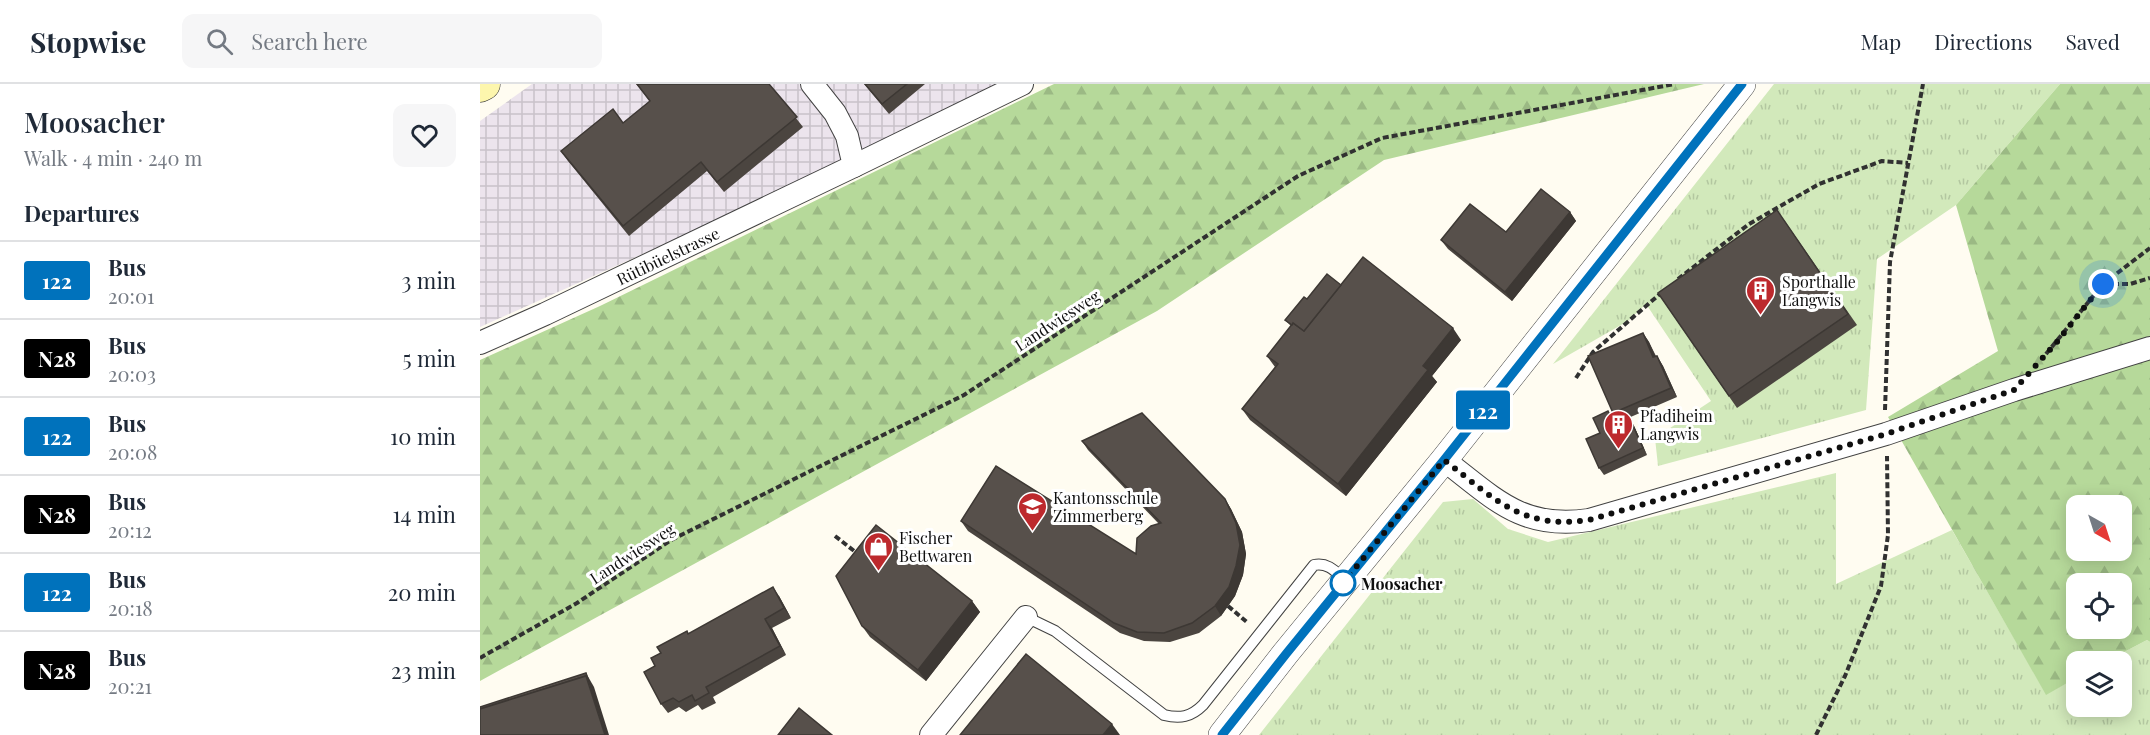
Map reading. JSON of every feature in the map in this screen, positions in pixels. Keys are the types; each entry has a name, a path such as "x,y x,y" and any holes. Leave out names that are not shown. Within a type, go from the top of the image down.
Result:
{"main road":[{"path":"480,86 484,84"}],"street":[{"path":"812,84 835,113 847,136 854,166"},
{"name":"Rütibüelstrasse","path":"480,343 545,314 1022,84"},
{"path":"1222,735 1444,460 1742,84"},
{"path":"1444,460 1500,504 1519,514 1556,523 1589,520 1886,434 2014,390 2150,348"},
{"path":"931,735 1026,616"}],"lane":[{"path":"1026,616 1055,631 1164,715 1175,718 1185,717 1203,705 1314,565 1321,563 1330,567 1346,580"}],"path":[{"name":"Landwiesweg","path":"480,658 577,603 671,540 964,395 1298,176 1382,138 1675,84"},
{"path":"1674,282 1749,224 1819,184 1882,161 1908,163"},
{"path":"2042,359 2103,284 2150,248"},
{"path":"2103,284 2130,284 2150,278"},
{"path":"1576,378 1593,352 1665,289"},
{"path":"835,536 866,560"}],"shaded area":[{"path":"532,84 1002,84 863,155 480,327 480,121"}],"green space":[{"path":"1054,84 1704,84 1384,160 1157,311 480,681 480,360 600,306"},
{"path":"1774,84 2060,84 1956,205 1877,259 1866,410 1658,466 1655,438 1711,401 1646,304 1628,321 1553,364"},
{"path":"2060,84 2150,84 2150,642 2147,640 2126,651 2066,651 2066,684 2046,695 1888,417 1998,351 1956,205"},
{"path":"1836,473 1836,584 1952,530 2046,694 2066,683 2066,717 2132,717 2132,651 2126,651 2147,640 2150,642 2150,735 1259,735 1443,502 1473,499 1508,529 1548,542"}],"building":[{"path":"637,84 769,84 797,117 717,182 701,162 623,226 561,151 613,109 623,123 650,101"},
{"path":"865,84 907,84 882,104"},
{"path":"1541,189 1570,212 1505,292 1441,240 1470,204 1506,232"},
{"name":"Sporthalle Langwis","path":"1777,210 1848,314 1729,396 1658,293"},
{"path":"1363,257 1453,328 1423,366 1428,370 1338,484 1242,409 1278,364 1267,356 1293,323 1304,331"},
{"path":"1327,274 1341,285 1304,331 1285,320 1304,297 1307,299"},
{"path":"1643,333 1653,357 1657,356 1671,388 1613,413 1588,356"},
{"name":"Pfadiheim Langwis","path":"1608,411 1615,426 1630,419 1643,448 1599,468 1586,439 1600,433 1593,418"},
{"name":"Kantonsschule Zimmerberg","path":"1142,413 1225,499 1236,523 1240,545 1229,587 1215,606 1192,623 1164,633 1137,632 1114,623 961,521 996,466 1136,554 1137,538 1151,526 1161,523 1082,441"},
{"path":"876,525 972,601 918,670 862,626 836,576"},
{"path":"773,587 784,608 765,619 780,646 706,687 709,693 695,701 692,695 679,702 673,698 661,704 644,672 655,666 651,658 661,653 657,647 687,631 688,634"},
{"path":"1026,654 1112,724 1103,735 960,735"},
{"path":"586,673 588,679 586,676 480,709 480,707"},
{"path":"586,676 605,735 480,735 480,709"},
{"path":"799,708 832,735 778,735"}],"bus line":[{"name":"122","path":"1222,735 1444,460 1742,84"}],"place":[{"name":"Sporthalle Langwis","path":"1761,316"},
{"name":"Pfadiheim Langwis","path":"1619,450"},
{"name":"Kantonsschule Zimmerberg","path":"1032,532"},
{"name":"Fischer Bettwaren","path":"878,572"},
{"name":"Moosacher","path":"1343,583"}],"route":[{"path":"1343,583 1444,460 1500,504 1519,514 1556,523 1589,520 1886,434 2014,390 2083,311 2103,284"}]}
